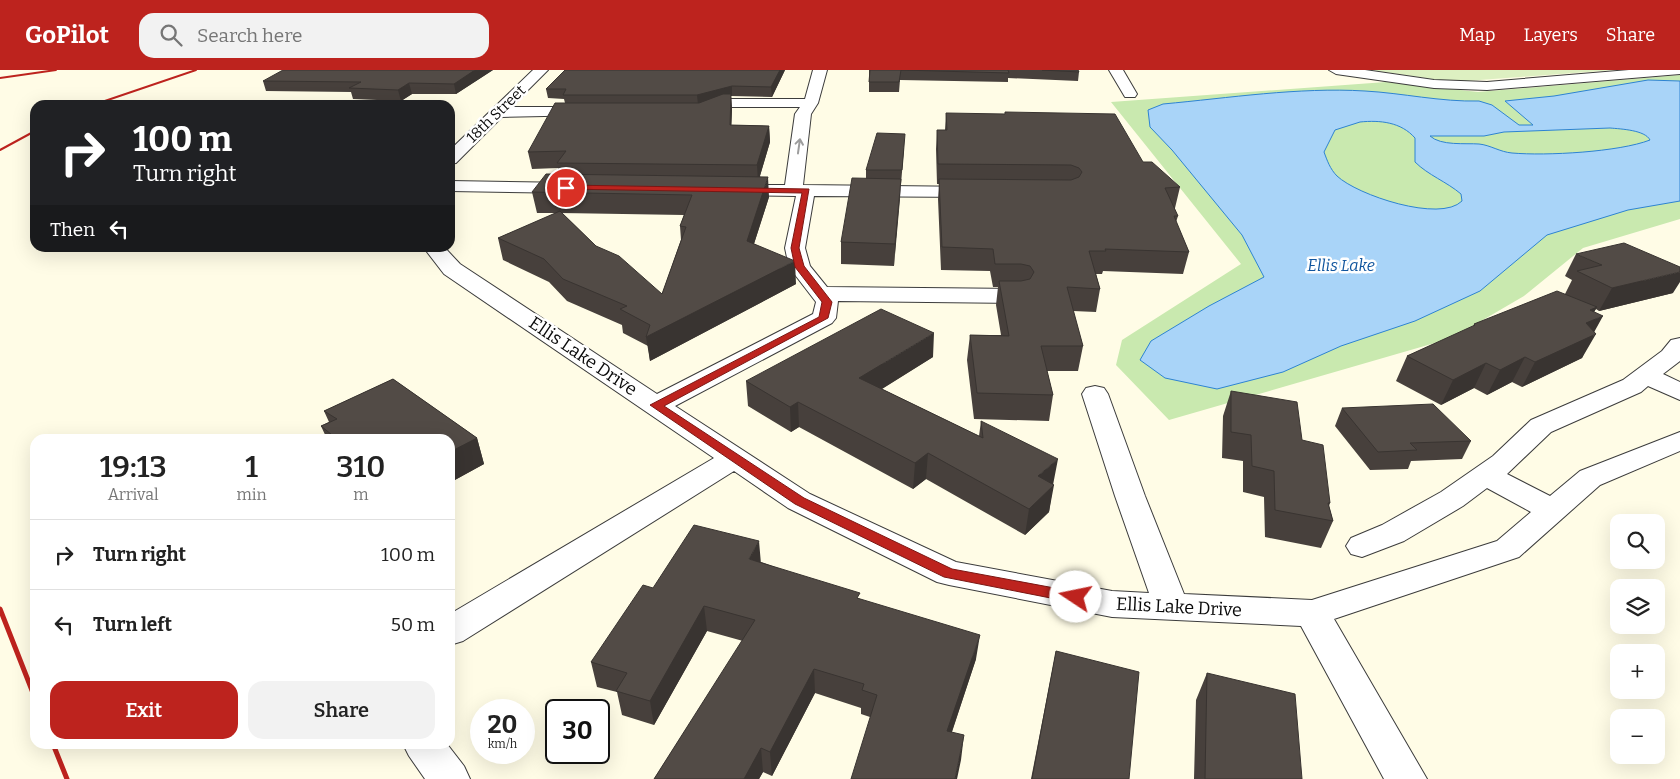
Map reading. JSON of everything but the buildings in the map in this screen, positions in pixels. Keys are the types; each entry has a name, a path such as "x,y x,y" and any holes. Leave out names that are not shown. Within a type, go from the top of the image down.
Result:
{"street":[{"name":"18th Street","path":"455,154 541,70"},
{"path":"656,405 824,318 827,302 800,267 795,248 804,114 811,103 820,70"},
{"path":"1116,70 1130,94"},
{"path":"1336,70 1434,84 1487,86 1678,70"},
{"path":"681,112 700,112 722,103 811,103"},
{"path":"498,112 603,112"},
{"path":"455,186 588,188"},
{"path":"715,189 990,192"},
{"name":"Ellis Lake Drive","path":"437,252 452,270 799,501 949,573 1112,604 1312,613 1508,549 1590,478 1680,441"},
{"path":"821,294 1018,296"},
{"path":"1362,546 1393,532 1444,504 1486,476 1503,463 1541,426 1632,386 1671,356 1680,345"},
{"path":"1646,376 1680,392"},
{"path":"1095,394 1130,496 1172,607"},
{"path":"455,628 735,458"},
{"path":"1486,476 1552,510"},
{"path":"1312,613 1406,779"},
{"path":"427,749 449,779"}],"green space":[{"path":"1371,70 1614,70 1453,82"},
{"name":"Ellis Lake","path":"1680,75 1680,219 1583,248 1524,296 1452,338 1169,420 1116,365 1122,340 1241,264 1111,102 1386,82 1478,92"}],"water":[{"name":"Ellis Lake","path":"1648,80 1680,81 1680,201 1628,210 1547,235 1480,291 1415,321 1341,346 1283,372 1217,389 1165,378 1140,360 1151,341 1209,306 1264,277 1242,235 1172,150 1150,127 1148,110 1163,104 1314,90 1340,90 1479,101 1492,105 1519,125 1533,125 1505,101 1554,96","holes":["1360,122 1390,123 1403,128 1415,138 1415,162 1461,194 1462,201 1451,207 1436,209 1418,208 1399,204 1362,191 1337,176 1324,152 1335,130","1610,128 1638,132 1650,140 1620,148 1526,154 1508,152 1479,144 1447,143 1430,136 1484,136 1504,132"]}],"railway":[{"path":"0,78 56,70"},
{"path":"108,100 196,70"},
{"path":"0,150 30,134"},
{"path":"0,609 30,685"},
{"path":"55,749 67,779"}],"route":[{"path":"566,188 806,190 795,248 800,267 827,302 824,318 656,405 799,501 949,573 1076,597"}]}
